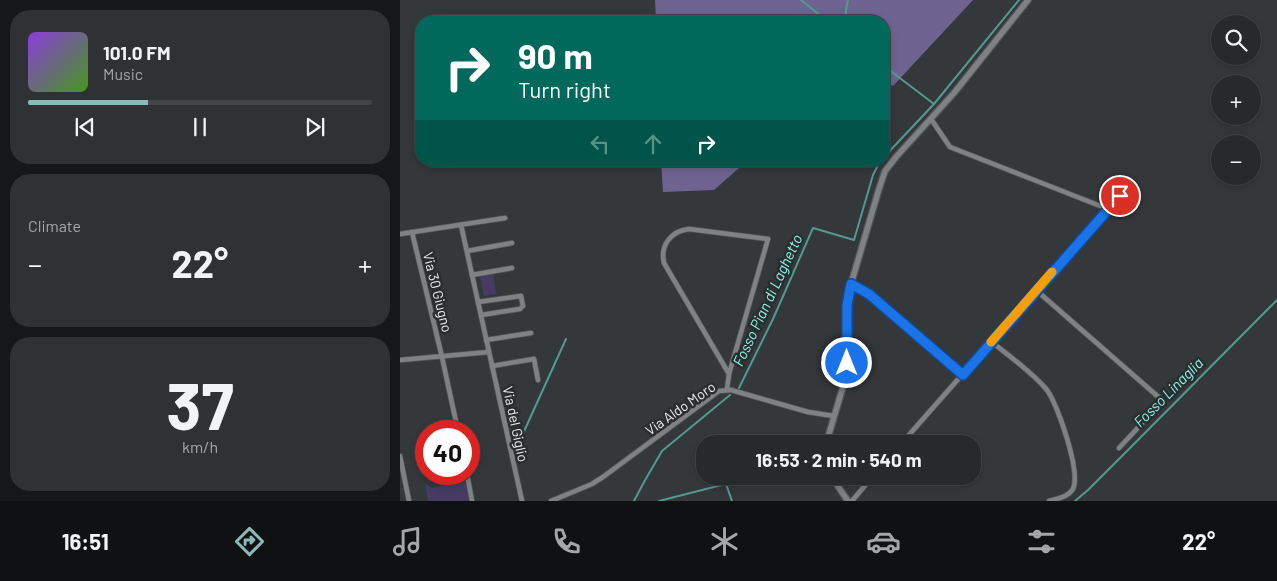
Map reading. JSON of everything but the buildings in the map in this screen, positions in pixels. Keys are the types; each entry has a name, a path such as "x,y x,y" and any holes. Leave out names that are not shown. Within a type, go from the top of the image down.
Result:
{"street":[{"path":"890,165 954,93 1028,0"},
{"path":"931,119 950,147 1108,209"},
{"path":"829,435 846,371 847,305 851,284 885,171 888,167"},
{"path":"909,435 1132,183"},
{"path":"400,234 505,218"},
{"name":"Via del Giglio","path":"461,225 522,501"},
{"path":"727,389 729,374 768,239 689,229 681,230 672,235 666,243 662,253 664,263 729,374"},
{"name":"Via 30 Giugno","path":"412,232 456,420"},
{"path":"467,251 512,243"},
{"path":"472,275 512,268"},
{"path":"851,284 869,294 963,375"},
{"path":"1036,290 1163,401 1119,448"},
{"path":"478,302 522,296 523,306 520,309 481,315"},
{"path":"486,340 530,333"},
{"path":"992,342 1048,391 1067,437 1075,481 1073,489 1063,497 1049,501"},
{"path":"400,360 489,352"},
{"path":"492,366 534,359 538,380"},
{"name":"Via Aldo Moro","path":"551,501 592,484 603,477 719,391 727,389 808,412 834,416"},
{"path":"400,456 409,501"},
{"path":"468,485 472,501"},
{"path":"837,485 848,501"},
{"path":"852,501 865,485"}],"shaded area":[{"path":"655,0 973,0 893,86 890,85 890,15 656,15"},
{"path":"661,167 740,167 714,190 663,192"},
{"path":"493,274 496,294 484,296 480,277"},
{"path":"425,485 432,488 443,485 466,485 469,501 428,501"}],"waterway":[{"path":"801,0 820,15"},
{"path":"846,15 848,0"},
{"name":"Fosso Pian di Laghetto","path":"890,151 934,104 1019,0"},
{"path":"890,71 934,104"},
{"name":"Fosso Pian di Laghetto","path":"739,388 773,319 813,228 854,240 877,167"},
{"name":"Fosso Linaglia","path":"1075,501 1277,300"},
{"path":"514,446 521,438 566,339"},
{"name":"Fosso Pian di Laghetto","path":"634,501 662,451 730,395"},
{"path":"659,501 722,485"},
{"path":"726,485 732,501"}],"slow traffic":[{"path":"991,342 1052,272"}],"route":[{"path":"847,363 847,305 851,284 869,294 963,375 1120,196"}]}
